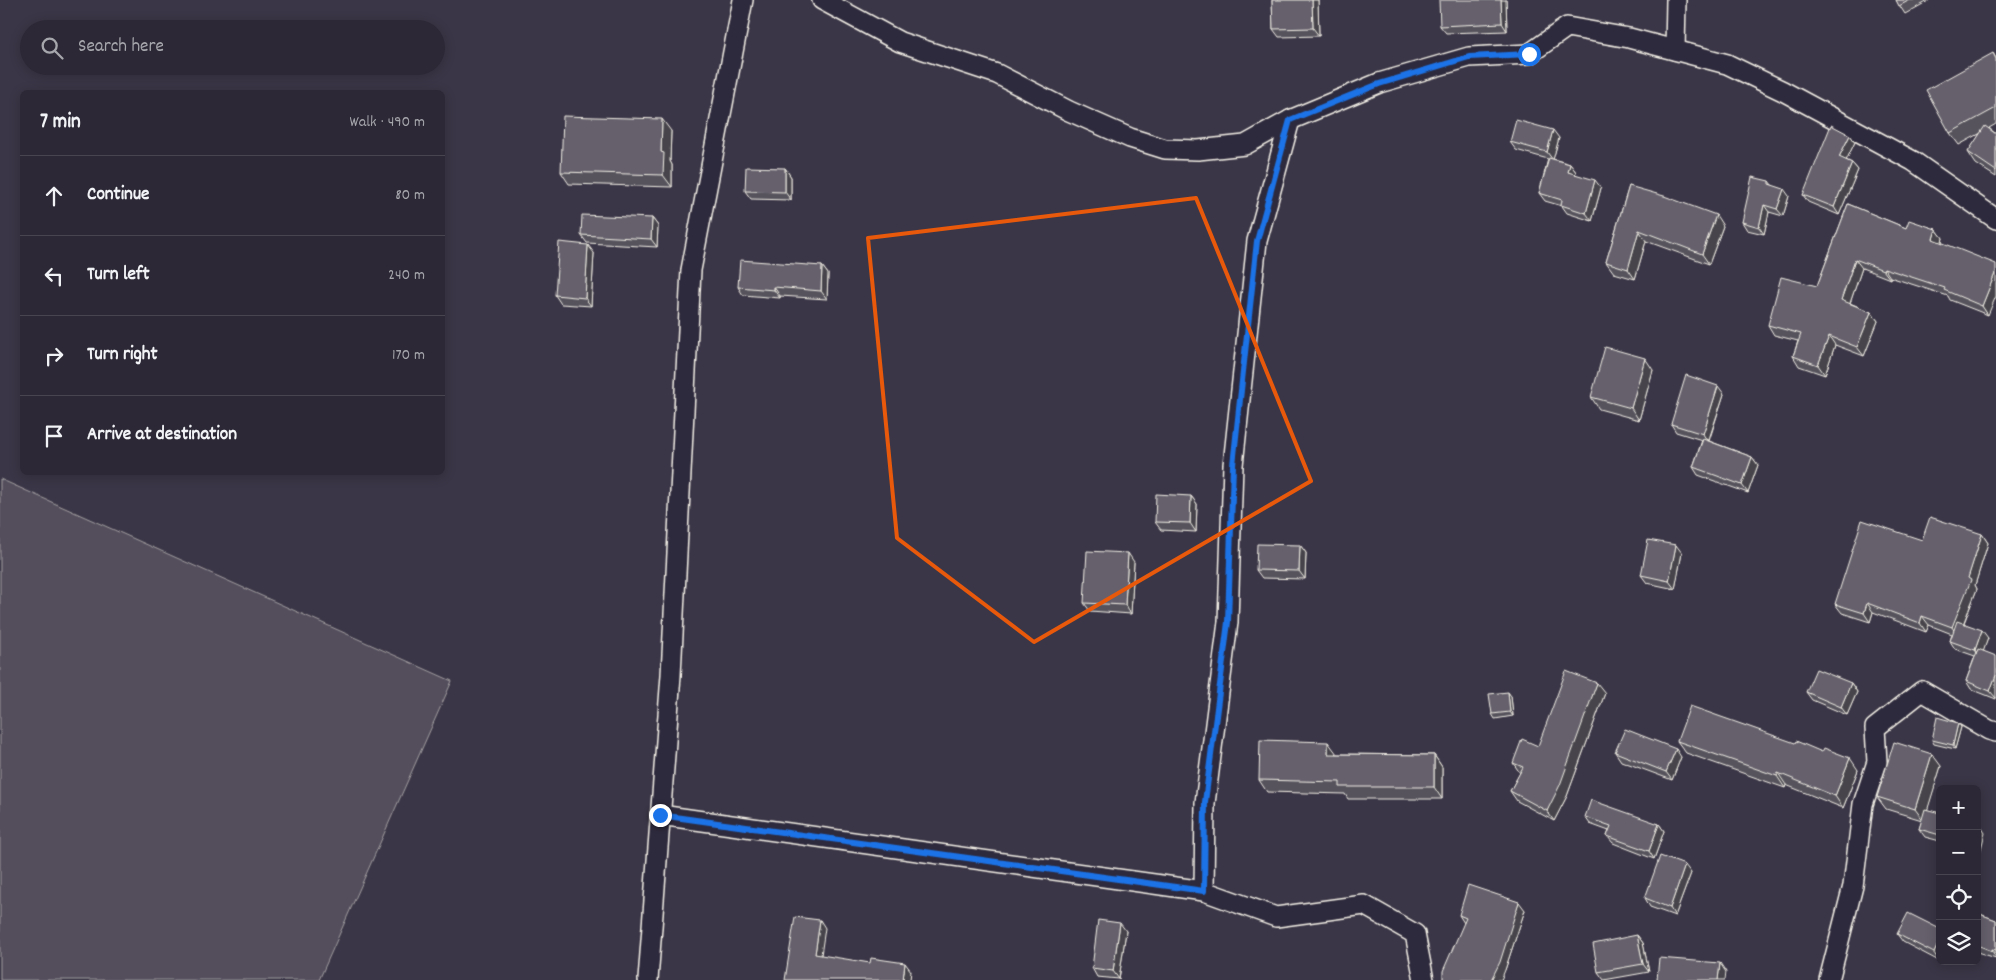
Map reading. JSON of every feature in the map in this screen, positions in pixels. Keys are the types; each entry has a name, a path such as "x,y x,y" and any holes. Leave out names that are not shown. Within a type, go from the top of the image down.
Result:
{"street":[{"path":"648,980 671,675 691,270 742,0"},
{"path":"822,0 900,42 997,74 1086,119 1130,138 1165,149 1198,150 1245,145 1290,120 1379,84 1469,57 1529,54 1568,27 1630,38 1727,64 1783,90 1912,161 1996,219"},
{"path":"1675,50 1676,0"},
{"path":"1204,891 1205,802 1228,622 1233,465 1256,250 1290,120"},
{"path":"1830,980 1853,886 1863,804 1877,762 1875,728 1922,691 1989,730 1996,732"},
{"path":"660,815 1204,891 1276,917 1364,905 1415,934 1424,980"}],"highlighted area":[{"path":"1196,198 1311,481 1034,642 897,538 868,238"}],"shaded area":[{"path":"0,479 452,681 319,980 0,980"}],"building":[{"path":"1272,0 1312,0 1313,28 1273,29"},
{"path":"1439,0 1501,0 1502,23 1440,26"},
{"path":"1896,0 1910,0 1899,6"},
{"path":"1993,53 1996,59 1996,108 1950,133 1926,90"},
{"path":"563,116 662,119 661,152 664,153 663,175 561,172"},
{"path":"1516,120 1553,130 1547,152 1510,142"},
{"path":"1831,125 1850,135 1839,157 1852,163 1834,207 1803,195"},
{"path":"1985,126 1996,134 1996,171 1968,152"},
{"path":"1549,158 1570,164 1568,172 1595,180 1586,213 1561,205 1562,200 1539,193"},
{"path":"746,167 785,168 785,192 745,191"},
{"path":"1752,177 1769,181 1769,184 1784,189 1777,209 1764,205 1759,227 1742,222"},
{"path":"1629,186 1664,196 1716,215 1702,254 1639,230 1628,269 1606,262"},
{"path":"1848,204 1906,228 1909,220 1936,229 1933,239 1996,264 1996,271 1982,306 1944,290 1945,288 1884,268 1883,270 1855,259 1841,300 1871,312 1857,347 1829,336 1818,365 1793,356 1801,334 1768,325 1781,277 1817,286"},
{"path":"582,215 652,218 651,239 581,235"},
{"path":"559,242 588,245 585,298 555,295"},
{"path":"740,260 822,266 821,291 774,287 774,290 738,287"},
{"path":"1605,347 1645,358 1631,408 1591,397"},
{"path":"1686,375 1718,386 1703,434 1671,424"},
{"path":"1703,439 1752,457 1742,485 1693,467"},
{"path":"1156,494 1191,496 1190,523 1155,522"},
{"path":"1930,517 1982,534 1968,578 1971,580 1952,627 1922,616 1920,623 1867,603 1864,613 1835,604 1862,520 1922,540"},
{"path":"1648,540 1676,545 1669,581 1641,575"},
{"path":"1257,544 1300,545 1299,571 1256,570"},
{"path":"1087,551 1128,553 1125,605 1084,603"},
{"path":"1957,621 1982,630 1975,650 1950,641"},
{"path":"1978,649 1996,656 1996,675 1990,691 1966,681"},
{"path":"1816,669 1851,683 1841,707 1806,692"},
{"path":"1566,671 1597,683 1560,785 1547,811 1510,791 1523,767 1513,763 1522,739 1538,746"},
{"path":"1508,692 1510,712 1492,714 1489,694"},
{"path":"1690,706 1795,743 1796,741 1822,752 1824,748 1850,758 1835,796 1778,773 1777,776 1677,741"},
{"path":"1937,717 1958,723 1953,745 1932,740"},
{"path":"1625,729 1676,749 1666,772 1615,752"},
{"path":"1260,740 1328,742 1328,754 1434,755 1434,787 1340,787 1340,782 1259,780"},
{"path":"1894,742 1932,754 1915,809 1877,797"},
{"path":"1591,800 1659,824 1649,851 1607,836 1611,826 1585,817"},
{"path":"1925,809 1936,812 1936,834 1919,829"},
{"path":"1660,856 1685,865 1670,908 1645,898"},
{"path":"1468,885 1519,902 1500,962 1491,980 1443,980 1443,971 1466,918 1459,915"},
{"path":"1908,913 1936,927 1936,949 1934,953 1897,934"},
{"path":"1981,914 1996,920 1996,950 1992,949 1992,951 1981,947"},
{"path":"795,917 820,920 815,954 870,963 871,958 905,963 903,980 785,980"},
{"path":"1098,920 1120,923 1113,971 1092,968"},
{"path":"1637,935 1643,964 1598,972 1593,944"},
{"path":"1659,958 1720,963 1718,980 1657,980"}],"route":[{"path":"660,815 1204,891 1205,802 1228,622 1233,465 1257,241 1290,120 1379,84 1469,57 1529,54"}]}
